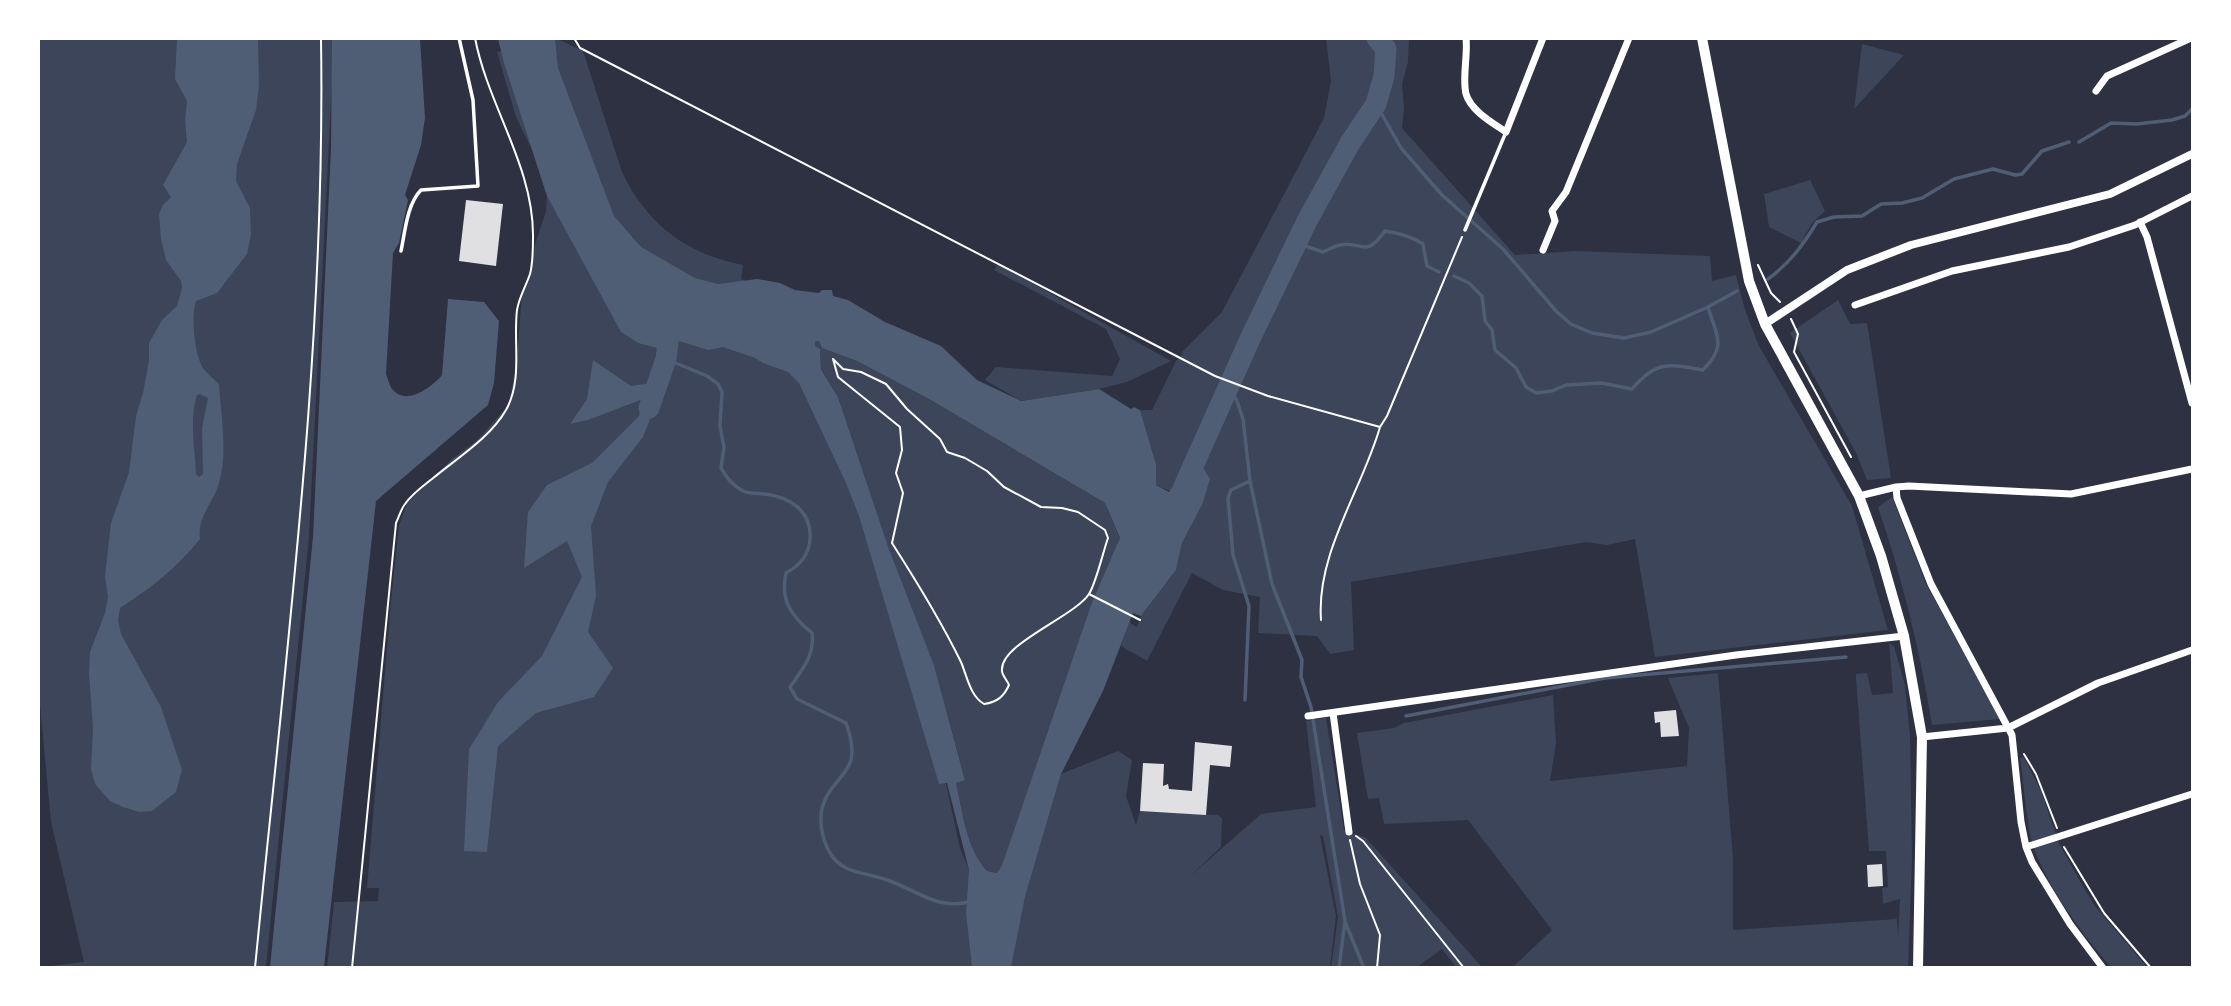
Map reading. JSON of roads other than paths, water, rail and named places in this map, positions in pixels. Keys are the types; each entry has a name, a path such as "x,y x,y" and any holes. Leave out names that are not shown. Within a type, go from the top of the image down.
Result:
{"main road":[{"path":"1702,38 1746,268 1765,324 1859,496 1881,556 1904,636 1922,737 1918,968"}],"street":[{"path":"1466,38 1466,95 1487,119 1506,132 1543,38"},
{"path":"1543,250 1555,221 1552,211 1566,192 1629,38"},
{"path":"2096,91 2107,76 2191,38"},
{"path":"1765,324 1847,270 1886,254 2109,194 2193,154"},
{"path":"1855,305 1952,271 2069,247 2140,222 2193,196"},
{"path":"2140,222 2193,403"},
{"path":"1859,496 1896,487 2071,494 2193,469"},
{"path":"1896,487 1897,498 1931,584 2012,735 2021,822 2032,862 2070,925 2103,968"},
{"path":"1308,716 1736,655 1904,636"},
{"path":"1922,737 2008,727 2098,683 2193,650"},
{"path":"1333,713 1349,832"},
{"path":"2026,846 2193,794"}],"lane":[{"path":"401,251 412,205 421,190 478,186 473,100 460,38"},
{"path":"1465,230 1506,132"}],"waterway":[{"path":"1184,486 1307,221 1350,143 1376,104 1384,76 1386,49 1377,38"},
{"path":"1376,104 1401,148 1442,195 1503,249 1556,311 1571,324 1592,333 1624,338 1651,332 1737,291"},
{"path":"2079,142 2111,123 2137,124 2172,120 2185,116 2192,109"},
{"path":"1768,279 1796,253 1817,222 1834,217 1862,216 1881,204 1922,198 1954,179 1993,169 2015,175 2022,174 2042,151 2069,142"},
{"path":"1296,243 1323,252 1348,244 1368,247 1385,231 1396,233 1423,244 1427,266 1439,272"},
{"path":"1454,276 1469,283 1482,296 1485,321 1492,330 1495,350 1516,368 1526,387 1536,393 1552,391 1566,385 1602,383 1632,389 1649,373 1664,366 1703,370 1718,347 1717,334 1708,307"},
{"path":"649,408 666,359 671,318"},
{"path":"666,359 707,376 718,384 722,392 720,426 724,447 721,468 730,481 746,492 774,496 791,502 803,513 810,529 808,550 799,563 786,573 785,591 789,607 812,633 812,648 807,662 790,687 797,699 846,723 852,745 849,765 823,805 821,825 826,846 838,862 851,870 898,884 936,901 957,904 969,902"},
{"path":"1229,387 1243,419 1250,481 1272,584 1302,660 1301,677 1311,707 1345,921 1339,968"},
{"path":"1245,700 1249,606 1233,555 1228,498 1231,490 1250,481"},
{"path":"1406,716 1605,678 1846,657"},
{"path":"1346,924 1364,968"}]}
